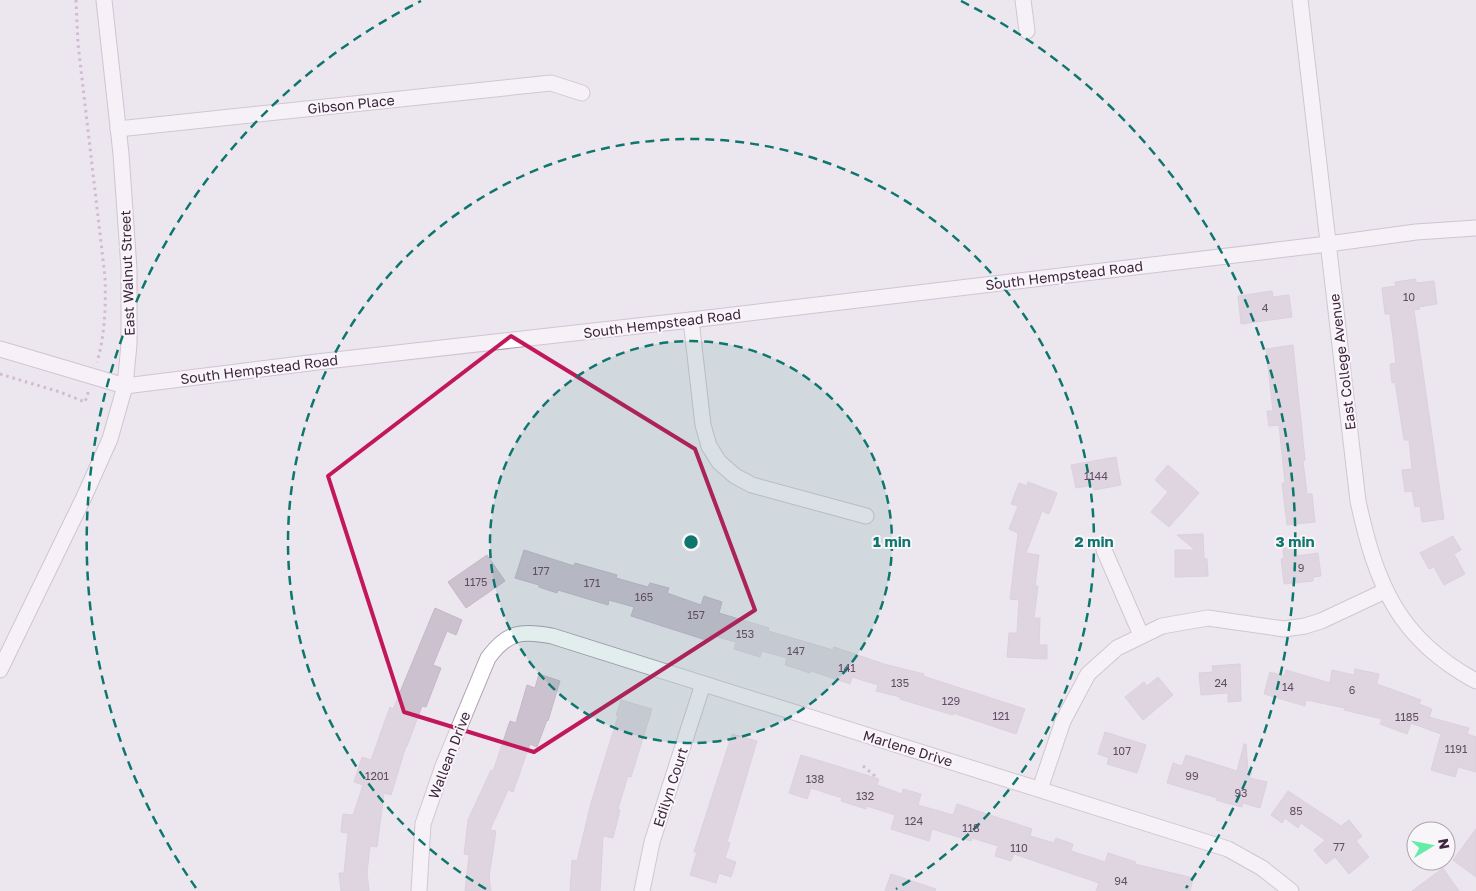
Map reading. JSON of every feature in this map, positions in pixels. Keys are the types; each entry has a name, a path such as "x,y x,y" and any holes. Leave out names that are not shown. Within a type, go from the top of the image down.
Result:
{"street":[{"name":"East Walnut Street","path":"0,670 110,439 125,386 129,344 130,278 118,128 104,0"},
{"path":"1024,0 1027,31"},
{"name":"East College Avenue","path":"1300,0 1358,502 1368,545 1385,591 1404,622 1436,655 1476,680"},
{"name":"Gibson Place","path":"118,128 551,83 582,92"},
{"name":"South Hempstead Road","path":"0,349 125,386 317,362 691,320 1416,232 1476,228"},
{"path":"691,320 703,425 709,446 719,462 735,476 752,485 866,516"},
{"path":"1104,550 1141,635"},
{"path":"1040,789 1063,721 1088,674 1117,648 1162,626 1208,618 1284,629 1305,626 1321,622 1385,591"},
{"name":"Marlene Drive","path":"514,635 533,632 552,636 1228,848 1262,868 1291,891"},
{"name":"Wallean Drive","path":"419,891 423,824 443,766 488,658 498,644 514,635"},
{"name":"Edilyn Court","path":"642,891 652,842 703,684"}],"path":[{"path":"76,0 78,44 105,278 106,300 100,350"},
{"path":"0,374 60,392 85,402"},
{"path":"863,766 875,778"}],"highlighted area":[{"path":"511,336 695,449 755,610 534,752 404,712 328,476"}],"building":[{"path":"1416,279 1416,283 1434,281 1437,304 1419,307 1420,309 1414,310 1444,519 1422,522 1420,506 1415,507 1412,491 1405,492 1402,470 1412,469 1409,440 1404,440 1395,382 1392,383 1390,364 1396,363 1390,314 1385,314 1382,288 1396,286 1395,282"},
{"path":"1272,291 1273,297 1289,295 1292,317 1241,324 1238,296"},
{"path":"1293,345 1307,494 1312,494 1315,522 1287,525 1282,483 1285,483 1279,425 1269,426 1267,411 1273,411 1266,349"},
{"path":"1116,457 1121,485 1094,490 1093,485 1076,488 1071,465"},
{"path":"1168,465 1199,493 1169,527 1151,512 1168,492 1155,480"},
{"path":"1028,482 1057,493 1049,514 1042,511 1026,553 1039,555 1035,586 1038,586 1034,618 1040,618 1039,645 1047,645 1047,659 1007,657 1009,633 1017,633 1019,600 1010,599 1018,533 1009,529 1018,506 1011,504 1019,483 1027,486"},
{"path":"1203,534 1204,559 1207,559 1208,576 1175,577 1175,550 1195,550 1177,535"},
{"path":"1453,536 1461,550 1454,554 1465,574 1444,585 1434,567 1429,569 1420,553"},
{"path":"1296,547 1297,556 1318,553 1321,576 1313,577 1313,581 1284,584 1281,559 1284,559 1283,548"},
{"path":"524,550 574,566 575,563 617,575 616,578 648,587 650,583 669,588 667,593 701,605 704,596 722,602 719,613 769,628 768,631 833,650 834,647 884,664 924,674 923,676 1025,709 1016,734 953,713 953,715 876,691 878,685 852,677 850,684 811,671 810,673 785,665 787,658 762,651 760,657 734,649 736,642 711,635 709,641 631,616 634,607 609,600 608,605 558,590 557,593 515,578"},
{"path":"487,555 505,581 466,608 448,582"},
{"path":"435,608 462,620 456,635 447,631 433,665 441,668 426,707 422,706 406,746 391,795 384,793 377,847 370,846 367,872 369,891 341,891 339,873 344,873 348,833 341,832 343,814 353,815 363,785 354,782 362,757 371,760 390,707 393,709"},
{"path":"1240,664 1241,701 1228,702 1228,693 1201,695 1199,673 1213,672 1212,666"},
{"path":"1355,669 1379,674 1377,684 1421,700 1419,704 1432,709 1429,717 1469,728 1467,734 1476,737 1476,772 1458,767 1455,777 1431,770 1441,734 1411,723 1407,734 1380,724 1382,719 1344,710 1345,708 1306,700 1305,706 1264,694 1270,672 1284,676 1286,670 1330,683 1332,670 1354,675"},
{"path":"539,674 560,681 548,721 537,747 530,744 513,792 508,790 490,830 496,831 489,877 491,891 465,891 469,855 464,854 468,820 491,770 493,771 510,721 516,723 527,685 535,688"},
{"path":"1158,677 1173,695 1143,720 1125,697 1144,682 1147,686"},
{"path":"621,700 652,709 631,777 628,776 618,809 620,810 613,838 603,836 600,891 570,891 572,860 577,861 591,803 618,716 616,715"},
{"path":"1105,732 1146,745 1137,773 1107,764 1109,758 1098,754"},
{"path":"732,734 757,741 727,842 730,843 725,858 736,862 731,877 719,873 716,883 690,875 697,852 694,852"},
{"path":"1244,744 1246,744 1248,771 1252,771 1250,778 1267,782 1260,808 1243,803 1242,807 1226,803 1216,800 1217,798 1167,783 1173,763 1182,766 1186,755 1237,771"},
{"path":"801,755 879,779 877,785 902,794 903,789 921,794 918,805 953,815 957,804 1032,829 1030,836 1054,843 1056,838 1073,844 1071,851 1105,862 1108,853 1136,862 1135,864 1193,878 1190,891 1096,891 1099,883 1014,854 1011,861 995,856 998,846 972,838 971,841 932,829 929,841 891,829 895,815 867,806 866,809 841,801 842,798 811,788 807,799 789,793"},
{"path":"1288,791 1341,826 1349,820 1362,836 1356,841 1369,857 1349,874 1335,857 1326,864 1314,850 1325,840 1301,823 1298,828 1285,818 1282,823 1271,815"},
{"path":"1476,829 1476,877 1456,862 1456,856"},
{"path":"1439,871 1445,871 1459,891 1412,891"},
{"path":"891,874 936,889 935,891 885,891"}]}
